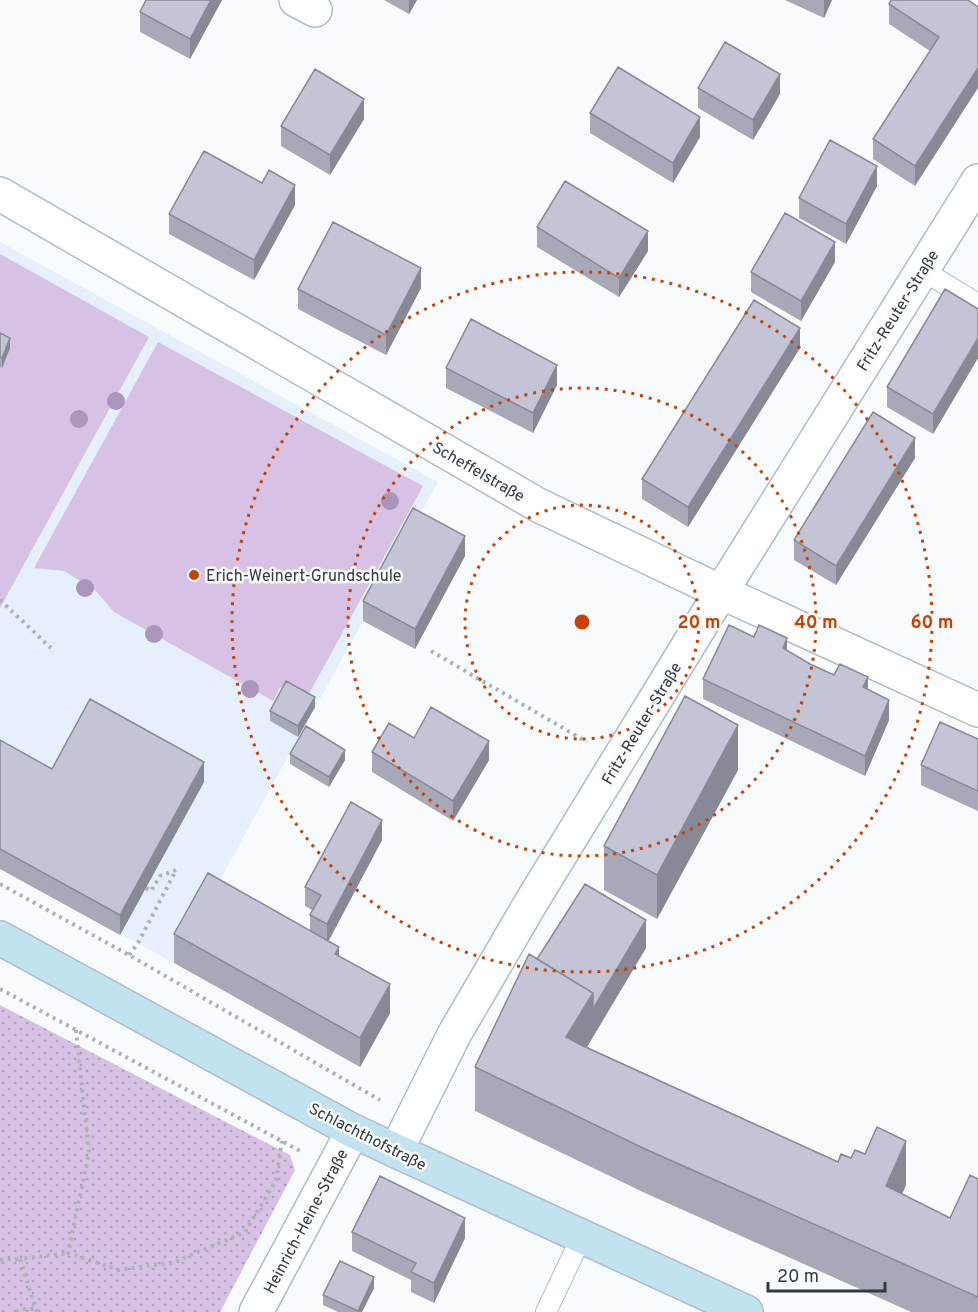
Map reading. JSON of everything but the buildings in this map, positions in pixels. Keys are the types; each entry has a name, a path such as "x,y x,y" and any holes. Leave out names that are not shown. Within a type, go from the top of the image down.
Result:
{"street":[{"name":"Fritz-Reuter-Straße","path":"396,1151 454,1033 721,592 978,181"},
{"name":"Scheffelstraße","path":"0,194 538,505 978,710"},
{"name":"Schlachthofstraße","path":"0,938 353,1131 746,1312"},
{"name":"Heinrich-Heine-Straße","path":"256,1312 353,1131"}],"lane":[{"path":"922,270 978,304"},
{"path":"546,1312 582,1236"}],"path":[{"path":"0,600 51,648"},
{"path":"432,651 618,760"},
{"path":"129,955 138,943 176,870 160,876 151,891 146,888"},
{"path":"0,884 129,955 412,1119"},
{"path":"0,989 334,1170"},
{"path":"69,1253 89,1153 76,1030"},
{"path":"0,1260 69,1253 119,1270 175,1262 245,1232 276,1180 282,1141"},
{"path":"16,1312 22,1309 36,1311 20,1259"}],"shaded area":[{"name":"Erich-Weinert-Grundschule","path":"0,242 438,482 174,963 0,869"},
{"path":"0,254 149,337 0,608"},
{"path":"158,342 423,486 305,701 280,687 273,701 114,612 95,590 64,571 34,568"},
{"path":"0,1005 290,1155 295,1170 220,1312 0,1312"}],"place":[{"name":"Erich-Weinert-Grundschule","path":"194,575"}]}
